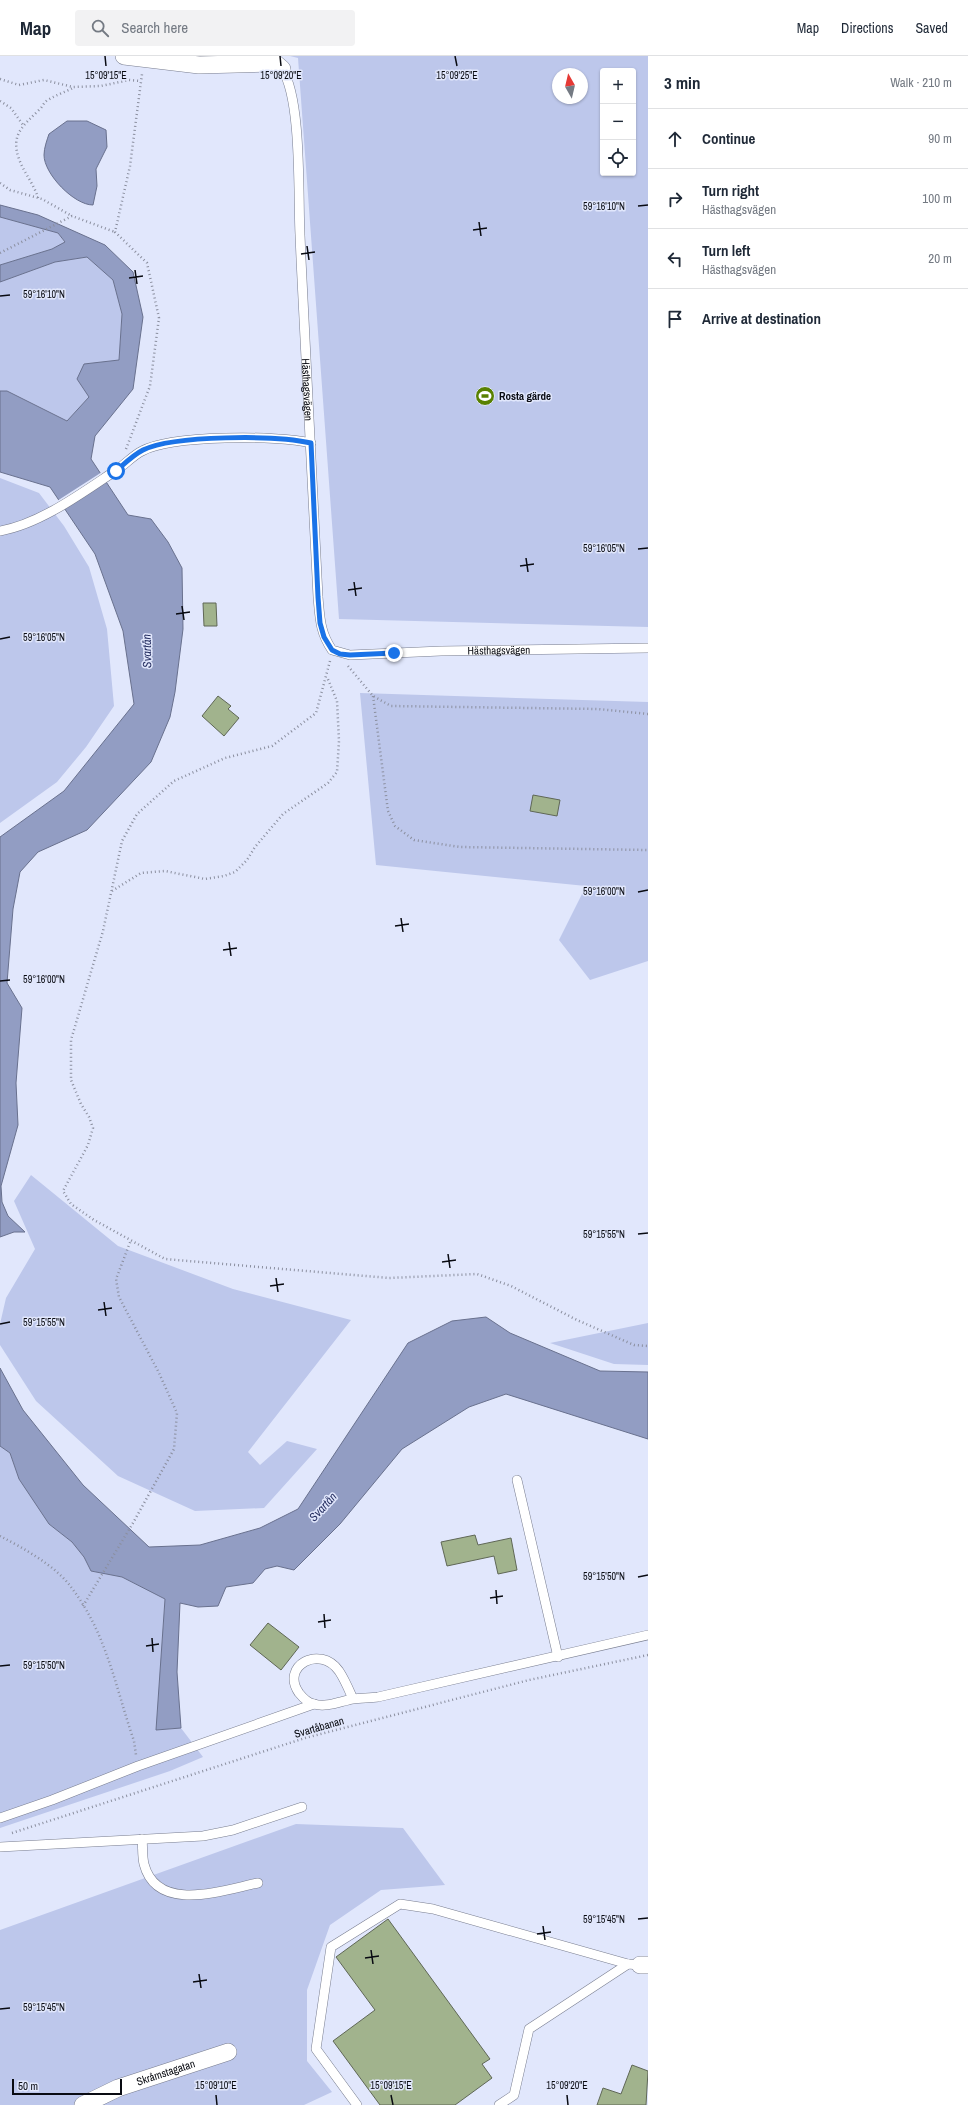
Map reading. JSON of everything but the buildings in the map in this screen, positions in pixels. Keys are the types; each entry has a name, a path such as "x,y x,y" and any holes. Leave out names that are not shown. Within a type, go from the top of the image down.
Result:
{"street":[{"name":"Hästhagsvägen","path":"124,56 199,65 282,62"},
{"name":"Skråmstagatan","path":"83,2105 118,2088 228,2052"}],"lane":[{"name":"Hästhagsvägen","path":"282,62 292,90 296,139 320,623 324,637 332,650 350,655 441,651 648,648"},
{"path":"0,531 19,526 48,513 112,473 142,451 166,442 275,438 311,443"},
{"path":"517,1480 558,1657"},
{"path":"0,1818 52,1800 138,1766 314,1704 326,1704 353,1699 378,1697 558,1657 648,1635"},
{"path":"314,1704 303,1699 296,1689 294,1678 297,1668 307,1660 318,1658 328,1661 339,1671 353,1699"},
{"path":"0,1847 203,1836 233,1830 302,1807"},
{"path":"142,1839 143,1862 147,1872 162,1890 176,1895 196,1895 258,1883"},
{"path":"357,2105 316,2049 331,1947 400,1904 440,1910 639,1964"},
{"path":"500,2105 514,2095 529,2030 639,1964"}],"path":[{"path":"116,232 130,166 144,59"},
{"path":"0,79 19,85 44,80 73,87 101,86 129,80 141,81"},
{"path":"38,198 36,190 19,159 16,148 17,138 23,125 46,101 73,87"},
{"path":"0,101 11,108 23,125"},
{"path":"0,183 10,190 38,198 60,208 72,216 116,232 147,263 159,318 150,386 126,446 125,464"},
{"path":"0,253 72,216"},
{"path":"332,650 316,713 272,746 224,758 174,781 138,814 122,841 103,932 71,1040 71,1080 80,1104 89,1117 93,1128 88,1144 63,1191 71,1204 94,1220 165,1259 389,1278 477,1274 511,1286 571,1317 634,1345 648,1346"},
{"path":"332,650 350,668 373,696 391,706 598,709 648,714"},
{"path":"112,891 141,873 165,871 205,879 224,876 234,872 247,860 255,847 283,814 328,783 337,772 339,741 337,701 326,677"},
{"path":"373,696 388,811 395,826 414,840 460,847 648,850"},
{"path":"83,1606 133,1523 174,1449 177,1413 159,1372 119,1297 116,1279 131,1240"},
{"path":"0,1536 40,1559 71,1586 104,1645 134,1741 138,1766"},
{"name":"Svartåbanan","path":"10,1834 305,1738 529,1680 648,1655"}],"shaded area":[{"name":"Rosta gärde","path":"290,56 648,56 648,627 339,619 298,58"},
{"path":"0,217 58,233 65,243 52,249 0,265"},
{"path":"87,257 113,280 122,314 119,360 77,379 89,397 67,421 7,391 0,391 0,282 55,262"},
{"path":"0,478 39,493 64,526 89,567 107,629 114,706 86,747 57,782 0,823"},
{"path":"360,693 648,702 648,961 590,980 559,940 586,886 376,865"},
{"path":"31,1175 118,1246 233,1289 351,1320 248,1452 260,1465 287,1441 317,1449 264,1508 195,1511 118,1476 36,1401 0,1345 0,1324 6,1298 35,1249 14,1201"},
{"path":"648,1323 648,1365 614,1364 550,1343"},
{"path":"0,1446 10,1453 19,1479 49,1524 72,1542 84,1557 91,1571 122,1577 165,1599 157,1730 181,1728 203,1757 170,1771 0,1828"},
{"path":"296,1824 403,1828 445,1885 381,1890 330,1925 307,1990 307,2061 332,2092 304,2105 0,2105 0,1930"}],"water":[{"path":"67,121 87,121 106,130 107,147 96,169 97,186 93,205 85,204 77,200 61,187 54,179 45,163 44,152 49,134"},
{"name":"Svartån","path":"0,205 38,215 105,245 133,272 143,317 133,389 95,436 91,459 128,515 151,519 168,542 182,568 183,629 175,692 170,717 151,762 87,830 38,852 20,872 13,909 7,983 22,1008 16,1083 18,1125 1,1186 2,1202 8,1216 25,1232 14,1232 0,1237 0,837 64,791 134,704 123,631 95,554 50,487 0,472 0,391 7,391 67,421 89,397 77,379 84,364 119,360 122,314 113,280 87,257 55,262 0,282 0,265 52,249 65,242 58,233 0,217"},
{"name":"Svartån","path":"486,1317 510,1333 600,1371 648,1372 648,1439 506,1394 469,1407 402,1449 340,1524 294,1570 277,1566 265,1569 253,1583 226,1587 218,1606 198,1607 180,1603 177,1672 181,1728 156,1730 165,1599 122,1577 91,1571 84,1557 72,1542 49,1524 19,1479 10,1453 0,1446 0,1368 23,1410 83,1485 149,1547 200,1545 260,1528 298,1509 408,1343 452,1321"}],"pier":[{"path":"102,472 107,479 62,509 57,501"}],"place":[{"name":"Rosta gärde","path":"485,396"}],"route":[{"path":"116,471 142,451 166,442 275,438 311,443 318,597 320,623 324,637 332,650 340,654 394,653"}]}
